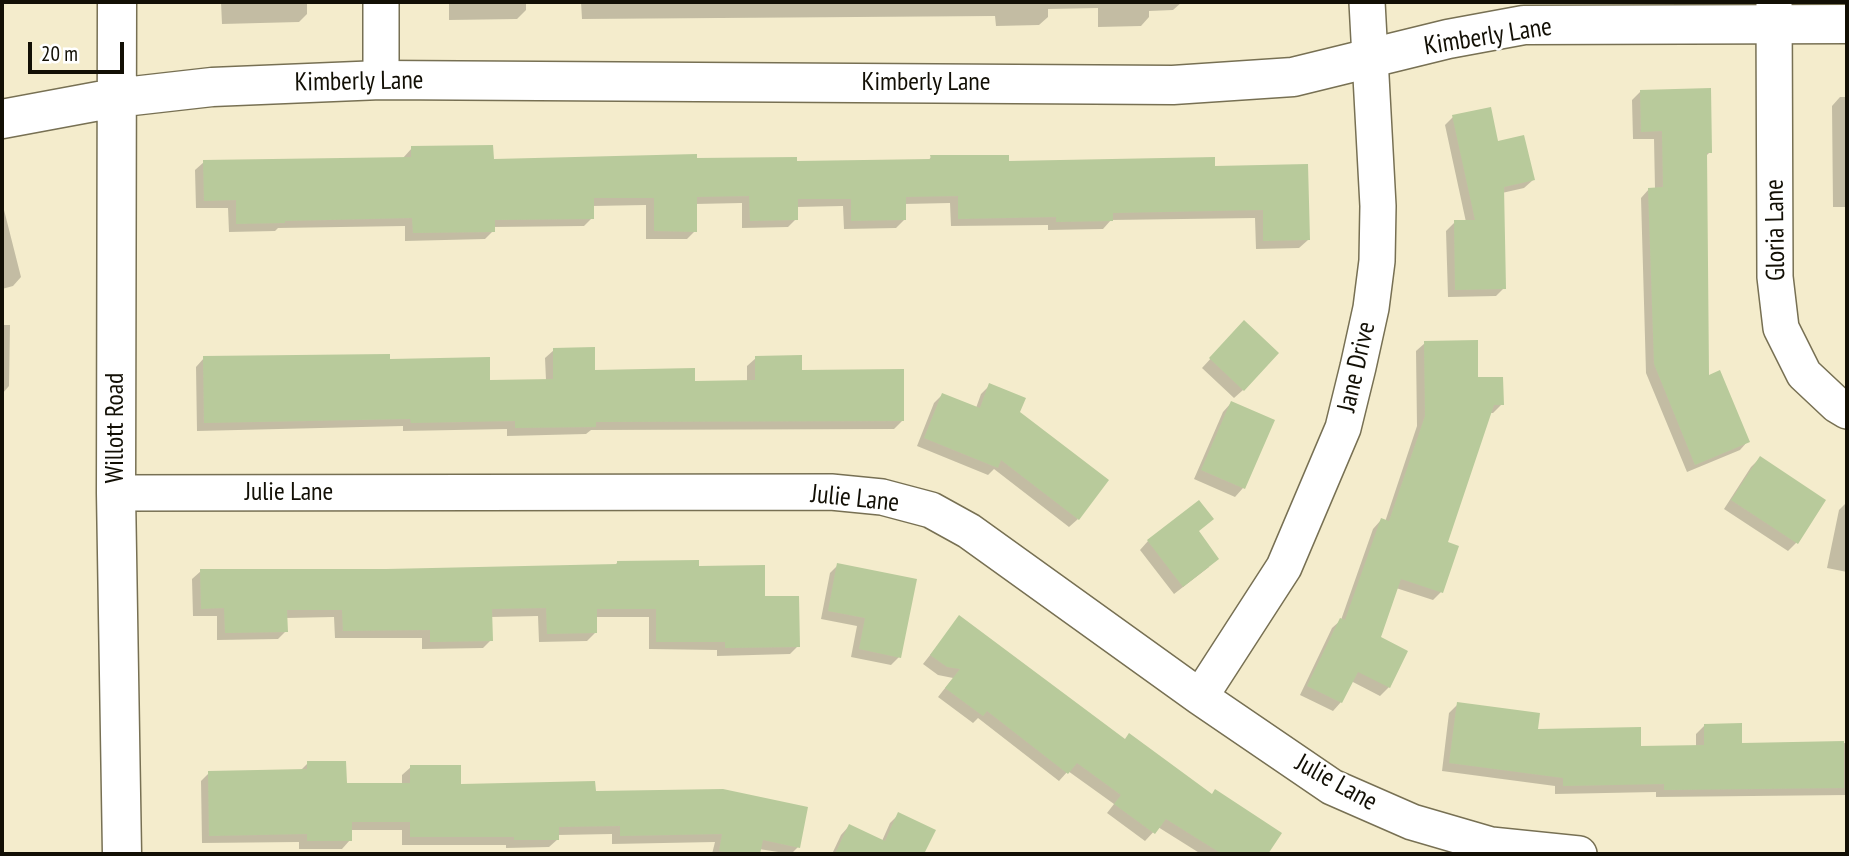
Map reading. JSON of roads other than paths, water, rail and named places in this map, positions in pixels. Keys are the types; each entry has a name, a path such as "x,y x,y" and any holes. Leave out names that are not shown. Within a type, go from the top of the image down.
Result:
{"street":[{"name":"Willott Road","path":"117,2 116,493 122,854"},
{"path":"381,2 381,80"},
{"name":"Jane Drive","path":"1200,697 1284,567 1343,428 1371,308 1377,261 1378,206 1367,2"},
{"name":"Kimberly Lane","path":"2,119 115,98 212,87 381,80 1173,85 1293,77 1448,39 1524,26 1774,13 1847,24"},
{"name":"Gloria Lane","path":"1774,13 1775,277 1781,328 1804,374 1847,411"},
{"name":"Julie Lane","path":"116,493 831,492 882,497 931,510 969,531 1200,697 1332,787 1412,822 1491,845 1580,854"}]}
